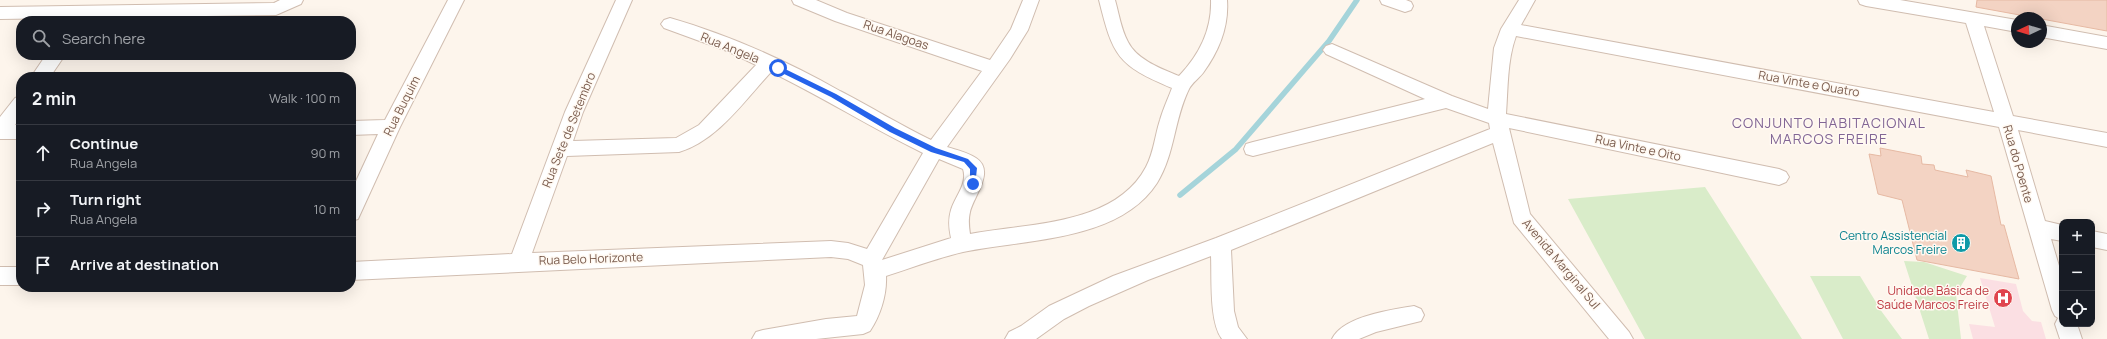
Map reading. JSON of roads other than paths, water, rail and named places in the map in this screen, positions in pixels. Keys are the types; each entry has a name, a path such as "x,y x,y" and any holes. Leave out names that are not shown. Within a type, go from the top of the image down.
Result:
{"street":[{"path":"0,13 84,16 111,5 276,8 295,0"},
{"name":"Rua Buquim","path":"356,202 391,127 456,0"},
{"name":"Rua Sete de Setembro","path":"519,262 560,149 624,0"},
{"name":"Rua Alagoas","path":"800,0 841,17 993,68"},
{"path":"763,339 826,328 861,326 865,323 874,299 876,285 874,265 934,150 1004,55 1019,30 1031,0"},
{"path":"1108,0 1117,37 1127,54 1163,78 1182,85"},
{"path":"874,265 962,244 1074,224 1107,214 1129,200 1148,180 1159,159 1165,145 1169,120 1182,85 1193,74 1205,56 1216,31 1220,0"},
{"path":"1388,0 1405,6"},
{"name":"Avenida Marginal Sul","path":"1527,0 1510,29 1503,48 1500,66 1499,125 1521,217 1622,339"},
{"path":"1866,0 2011,25"},
{"name":"Rua do Poente","path":"1973,18 2006,120 2036,227 2059,300"},
{"name":"Rua Angela","path":"670,24 733,47 834,95 893,130 934,150 966,160 973,168 973,184 958,217 962,244"},
{"name":"Rua Vinte e Quatro","path":"1510,29 2006,120 2107,140"},
{"path":"2047,32 2107,43"},
{"name":"Rua Vinte e Oito","path":"1332,50 1499,125 1779,177"},
{"path":"44,72 52,60"},
{"path":"560,149 679,145 706,130 768,64"},
{"path":"1254,149 1446,101"},
{"path":"0,132 16,110"},
{"path":"1016,339 1060,310 1122,281 1174,260 1221,245 1398,172 1499,125"},
{"path":"356,128 391,127"},
{"path":"0,132 16,132"},
{"path":"2036,227 2059,232"},
{"path":"2095,240 2107,242"},
{"path":"1221,245 1224,311 1228,331 1236,339"},
{"name":"Rua Belo Horizonte","path":"356,271 519,262 831,249 848,251 874,265"},
{"path":"0,276 16,276"},
{"path":"1343,339 1356,330 1367,326 1414,315"},
{"path":"2067,327 2071,339"}],"waterway":[{"path":"1180,195 1236,149 1329,41 1357,0"}],"place":[{"name":"Centro Assistencial Marcos Freire","path":"1961,243"},
{"name":"Unidade Básica de Saúde Marcos Freire","path":"2003,298"}],"district":[{"name":"CONJUNTO HABITACIONAL MARCOS FREIRE","path":"1829,132"}]}
